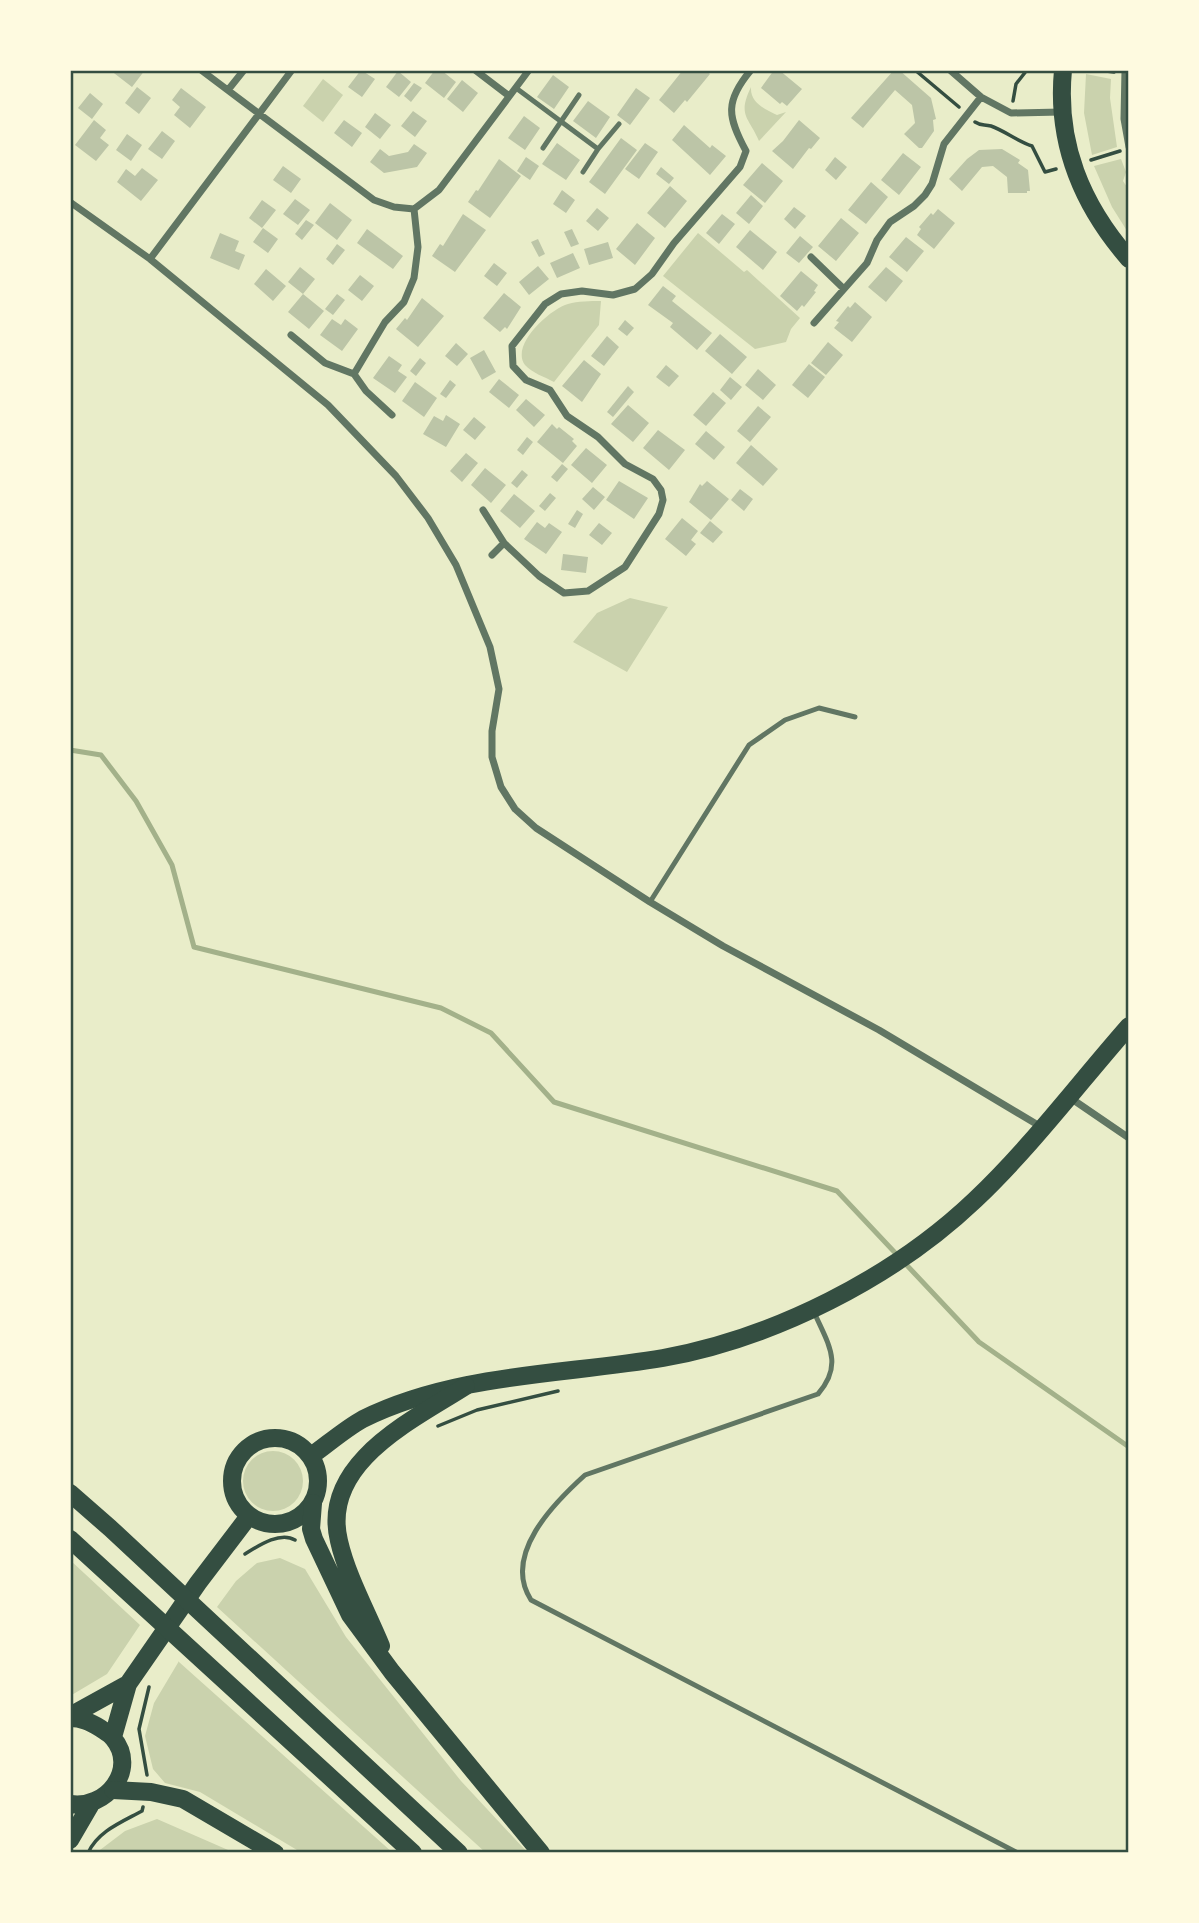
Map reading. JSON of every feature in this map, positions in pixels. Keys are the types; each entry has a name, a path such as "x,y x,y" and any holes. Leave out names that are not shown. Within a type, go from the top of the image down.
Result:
{"main road":[{"path":"1063,70 1061,112 1073,165 1091,206 1129,258"},
{"path":"312,1456 362,1420 409,1401 501,1379 663,1358 708,1347 813,1309 881,1273 921,1245 974,1201 1043,1128 1129,1026"},
{"path":"392,1672 340,1544 338,1504 354,1467 390,1434 466,1386"},
{"path":"272,1437 294,1442 312,1456 319,1479 318,1491 304,1514 292,1522 277,1525 263,1523 249,1516 239,1505 232,1484 236,1462 245,1450 257,1441 272,1437"},
{"path":"70,1493 459,1853"},
{"path":"313,1503 311,1529 314,1539 350,1615 392,1672 541,1853"},
{"path":"113,1737 128,1684 198,1583 249,1516"},
{"path":"70,1539 413,1853"},
{"path":"70,1717 128,1684"},
{"path":"70,1717 91,1723 113,1737 120,1749 122,1763 120,1777 113,1790 103,1799 91,1804 70,1804"},
{"path":"113,1790 151,1792 183,1799 275,1853"},
{"path":"70,1840 91,1804"}],"street":[{"path":"201,70 374,201 414,209 439,190 529,70"},
{"path":"228,90 244,70"},
{"path":"150,259 292,70"},
{"path":"475,70 509,96"},
{"path":"483,510 504,542 538,576 564,593 588,591 625,567 659,514 663,500 661,490 653,480 625,464 598,437 567,416 550,390 526,380 513,366 512,346 545,304 561,294 582,291 613,295 635,289 652,274 674,243 740,167 746,150 730,115 735,88 751,70"},
{"path":"950,70 981,97 1011,113 1061,112"},
{"path":"1125,70 1124,119 1129,148"},
{"path":"814,323 867,264 877,240 890,222 925,195 932,184 944,144 981,97"},
{"path":"70,202 150,259 328,405 396,476 428,517 456,565 490,647 499,689 492,731 492,757 501,787 515,809 536,828 650,902 723,946 879,1030 1043,1128"},
{"path":"354,374 385,322 404,302 414,278 418,247 414,209"},
{"path":"811,257 844,289"},
{"path":"290,335 325,363 354,374 366,391 392,415"},
{"path":"492,555 504,542"},
{"path":"1068,1096 1129,1138"}],"lane":[{"path":"516,88 598,149"},
{"path":"543,148 579,95"},
{"path":"583,172 619,124"},
{"path":"650,902 749,745 785,720 819,708 856,718"},
{"path":"813,1309 833,1357 828,1382 818,1394 585,1475 556,1501 527,1544 523,1587 531,1600 1018,1853"}],"path":[{"path":"915,70 978,125 989,125 1032,146 1045,172 1129,148"},
{"path":"431,1430 477,1410 568,1389"},
{"path":"239,1557 273,1539 293,1537 297,1542 303,1542"},
{"path":"147,1778 139,1729 150,1683"},
{"path":"88,1853 99,1838 114,1826 142,1811 143,1804"}],"green space":[{"path":"1086,74 1111,79 1110,98 1117,147 1092,155 1084,113"},
{"path":"323,79 343,95 323,122 303,106"},
{"path":"751,87 753,97 763,108 777,115 786,112 759,141 745,111"},
{"path":"1121,159 1126,172 1123,181 1129,190 1129,234 1112,207 1094,166"},
{"path":"698,233 744,272 747,270 800,318 791,329 786,342 755,349 663,276"},
{"path":"601,301 599,325 554,382 525,365 522,357 527,338 543,320 568,304"},
{"path":"630,598 668,607 627,672 573,642 597,613"},
{"path":"273,1451 290,1456 298,1464 303,1481 298,1498 290,1506 273,1511 256,1506 248,1498 243,1481 248,1464 256,1456"},
{"path":"280,1558 305,1569 346,1637 461,1781 528,1853 486,1853 217,1607 236,1581 257,1563"},
{"path":"70,1560 140,1625 107,1674 70,1696"},
{"path":"179,1661 393,1853 302,1853 200,1792 165,1783 153,1769 145,1736 154,1703"},
{"path":"157,1819 235,1853 96,1853 125,1831"}],"building":[{"path":"110,70 145,70 132,87"},
{"path":"361,70 375,79 362,97 348,87"},
{"path":"435,70 441,70 456,82 444,98 425,83"},
{"path":"683,70 705,70 710,74 674,113 659,100"},
{"path":"774,70 779,70 802,89 787,106 782,102 780,104 761,88"},
{"path":"894,70 899,70 931,98 936,119 933,120 934,131 922,148 904,134 915,123 912,105 895,90 863,128 851,118"},
{"path":"398,71 411,82 399,97 386,87"},
{"path":"553,75 569,87 554,109 537,97"},
{"path":"462,80 478,93 463,112 447,99"},
{"path":"414,83 422,88 411,102 404,96"},
{"path":"137,87 151,98 139,114 125,103"},
{"path":"181,88 206,107 190,128 174,115 180,107 172,100"},
{"path":"636,88 650,98 630,125 617,115"},
{"path":"90,93 103,104 92,119 78,108"},
{"path":"588,101 610,117 596,138 573,121"},
{"path":"413,111 427,121 415,137 401,126"},
{"path":"375,113 391,125 380,139 365,127"},
{"path":"524,116 540,128 525,150 508,138"},
{"path":"94,120 106,130 100,138 109,145 96,161 75,145"},
{"path":"344,120 362,133 352,147 334,133"},
{"path":"799,120 820,138 793,169 772,151"},
{"path":"684,125 710,148 712,145 726,156 710,175 672,140"},
{"path":"162,131 175,141 162,159 148,149"},
{"path":"127,134 142,145 131,161 116,150"},
{"path":"621,138 637,150 605,194 589,182"},
{"path":"557,143 580,160 566,180 542,164"},
{"path":"645,143 658,152 639,179 625,169"},
{"path":"414,144 427,153 417,167 384,173 370,162 380,149 389,156 408,152"},
{"path":"1002,149 1020,160 1018,163 1028,170 1030,191 1027,193 1008,193 1007,177 993,166 982,167 962,191 949,179 979,150"},
{"path":"903,153 921,167 899,195 881,180"},
{"path":"526,157 539,166 530,180 517,171"},
{"path":"835,157 847,167 836,180 825,170"},
{"path":"499,159 521,176 490,218 468,202"},
{"path":"762,163 783,181 765,203 743,185"},
{"path":"283,166 301,179 291,193 273,180"},
{"path":"661,167 674,178 669,184 656,174"},
{"path":"142,168 158,180 141,201 117,182 126,169 135,176"},
{"path":"871,182 888,197 866,224 848,210"},
{"path":"670,186 687,201 665,228 647,213"},
{"path":"562,190 575,200 566,213 553,204"},
{"path":"751,195 763,206 749,224 736,213"},
{"path":"295,199 310,210 298,225 283,214"},
{"path":"262,200 276,210 262,228 249,218"},
{"path":"330,203 352,220 337,240 315,223"},
{"path":"794,207 806,216 795,229 784,219"},
{"path":"597,208 609,218 598,231 586,221"},
{"path":"938,209 955,223 934,249 917,235 921,229 919,227"},
{"path":"463,214 486,230 455,272 432,256 440,244 443,246"},
{"path":"722,214 735,224 719,244 706,233"},
{"path":"841,218 859,233 836,261 818,246"},
{"path":"306,220 314,225 302,240 295,234"},
{"path":"637,223 655,238 635,265 616,249"},
{"path":"263,228 278,239 268,253 253,242"},
{"path":"367,229 403,256 393,269 357,243"},
{"path":"572,229 579,244 571,247 564,232"},
{"path":"750,230 777,252 763,270 736,247"},
{"path":"220,233 239,241 235,251 245,255 239,270 210,258"},
{"path":"800,236 813,247 799,263 786,253"},
{"path":"906,237 924,251 907,272 889,257"},
{"path":"538,239 545,254 539,257 531,242"},
{"path":"608,242 613,258 589,265 584,249"},
{"path":"337,244 345,250 333,265 326,259"},
{"path":"573,253 580,268 557,278 550,263"},
{"path":"494,263 507,273 497,286 484,276"},
{"path":"538,266 549,279 529,295 519,282"},
{"path":"300,267 315,279 303,294 288,282"},
{"path":"886,267 903,281 886,302 868,287"},
{"path":"266,269 286,286 273,301 254,284"},
{"path":"801,271 818,285 804,307 802,305 797,311 780,296"},
{"path":"360,275 374,286 362,301 348,290"},
{"path":"663,286 676,296 672,301 712,333 697,350 670,327 673,323 648,305"},
{"path":"504,293 521,307 507,329 505,327 500,332 483,318"},
{"path":"303,294 324,311 309,329 288,312"},
{"path":"337,294 345,300 333,315 325,309"},
{"path":"422,298 444,316 418,347 396,329 405,318 407,320"},
{"path":"855,302 872,317 852,342 834,328 848,306 850,308"},
{"path":"332,319 341,325 345,319 358,329 342,351 320,335"},
{"path":"625,320 634,328 627,336 618,329"},
{"path":"720,334 747,357 732,374 705,351"},
{"path":"607,336 619,347 604,366 591,356"},
{"path":"828,342 843,355 826,375 811,363"},
{"path":"456,343 468,354 457,366 445,356"},
{"path":"484,350 496,372 482,380 470,358"},
{"path":"389,356 402,365 398,371 407,377 395,393 373,378"},
{"path":"420,358 426,363 416,376 410,371"},
{"path":"584,360 601,374 582,402 562,386"},
{"path":"809,364 825,377 808,398 792,385"},
{"path":"666,365 679,376 669,387 656,377"},
{"path":"758,369 776,385 763,400 745,385"},
{"path":"730,377 742,387 731,400 720,390"},
{"path":"499,379 519,395 509,408 489,392"},
{"path":"450,380 456,385 446,398 440,394"},
{"path":"415,382 437,398 424,417 402,401"},
{"path":"628,386 634,392 613,417 607,412"},
{"path":"713,392 726,403 706,426 693,415"},
{"path":"526,399 545,415 534,427 516,410"},
{"path":"628,405 649,423 633,442 611,424"},
{"path":"758,406 771,417 750,442 737,431"},
{"path":"446,415 460,424 446,447 423,434 434,416 443,421"},
{"path":"474,417 486,427 475,440 463,430"},
{"path":"552,424 574,439 572,441 577,446 563,463 537,442"},
{"path":"658,430 685,450 669,470 643,448"},
{"path":"706,431 725,447 714,460 695,444"},
{"path":"527,437 533,442 523,455 517,450"},
{"path":"751,445 778,469 763,486 736,463"},
{"path":"586,448 607,465 592,483 571,465"},
{"path":"466,453 478,463 462,482 450,471"},
{"path":"562,464 568,469 557,482 551,477"},
{"path":"485,468 506,485 491,503 471,485"},
{"path":"522,470 528,475 517,488 511,483"},
{"path":"619,481 648,498 634,519 606,500"},
{"path":"707,481 729,499 711,520 689,502 700,484 702,486"},
{"path":"593,487 605,497 594,510 582,499"},
{"path":"740,489 753,499 744,511 731,500"},
{"path":"550,493 556,498 545,511 539,506"},
{"path":"514,494 535,511 520,528 500,511"},
{"path":"577,510 583,514 575,528 568,524"},
{"path":"682,518 698,531 691,540 696,544 686,556 665,539"},
{"path":"710,521 723,532 713,543 700,533"},
{"path":"537,522 545,528 549,523 562,532 546,554 524,539"},
{"path":"599,523 612,533 602,545 589,535"},
{"path":"563,554 588,557 586,573 561,570"}],"waterway":[{"path":"70,750 101,755 136,801 172,865 194,947 441,1008 491,1033 554,1102 837,1191 979,1342 1129,1447"}]}
